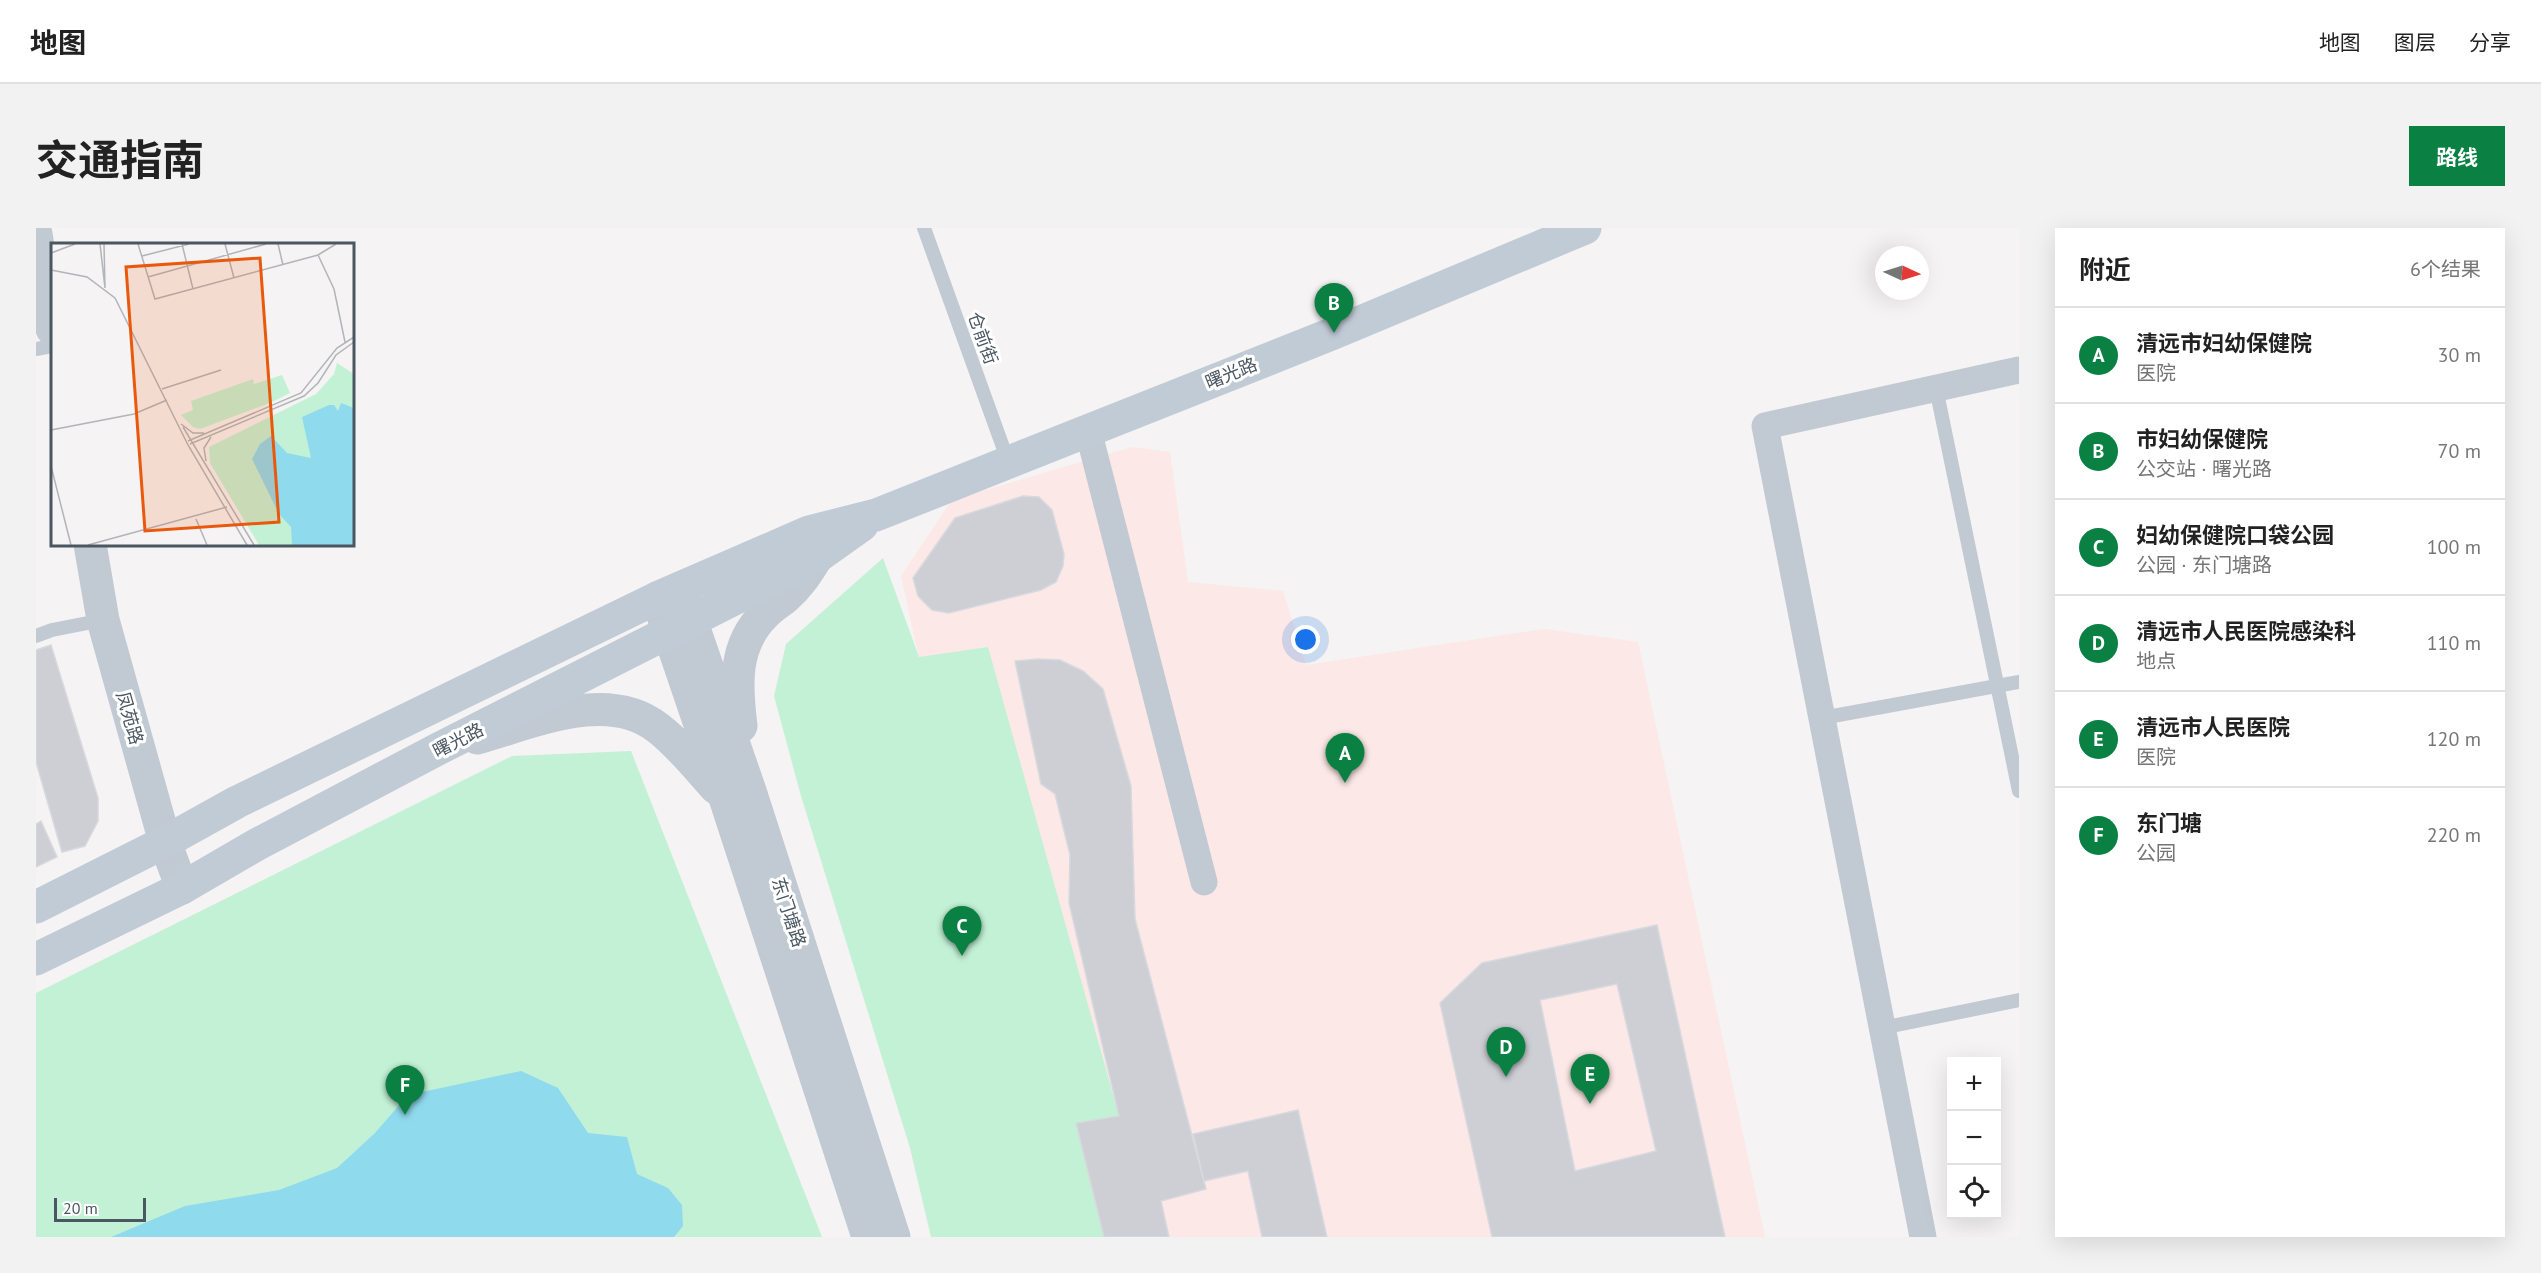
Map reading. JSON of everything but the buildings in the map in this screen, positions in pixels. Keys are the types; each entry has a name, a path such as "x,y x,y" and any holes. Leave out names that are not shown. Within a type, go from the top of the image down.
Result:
{"main road":[{"name":"曙光路","path":"36,907 165,842 237,802 668,593 808,532 876,515 1334,333 1585,228"},
{"name":"曙光路","path":"36,959 182,888 256,845 441,748 817,557 876,515"}],"street":[{"path":"36,234 51,323"},
{"path":"1923,1237 1765,426 2019,370"},
{"path":"1088,430 1204,882"},
{"name":"凤苑路","path":"90,546 103,620 165,842 182,888"},
{"path":"737,794 737,691 741,656 753,627 801,582 817,557"},
{"name":"东门塘路","path":"668,593 894,1237"},
{"path":"441,748 566,713 611,708 642,718 656,727 737,794"},
{"name":"东门塘路","path":"737,794 868,1237"}],"lane":[{"name":"仓前街","path":"924,228 1008,461"},
{"path":"36,349 51,346"},
{"path":"1936,388 2019,791"},
{"path":"36,636 52,630 103,620"},
{"path":"1822,718 2019,682"},
{"path":"1882,1028 2019,1000"}],"shaded area":[{"path":"1132,447 1170,452 1188,582 1283,591 1306,665 1544,629 1638,642 1765,1237 1104,1237 1076,1123 988,647 919,658 901,576 952,500"}],"green space":[{"path":"883,558 919,657 988,647 1119,1116 1076,1123 1104,1237 931,1237 910,1148 801,796 774,696 786,644"},
{"path":"631,751 822,1237 36,1237 36,993 512,756"}],"water":[{"path":"521,1071 558,1088 588,1133 627,1137 637,1174 668,1188 682,1205 683,1226 674,1237 111,1237 185,1206 279,1190 337,1168 375,1133 408,1095"}],"place":[{"name":"市妇幼保健院","path":"1334,333"},
{"name":"清远市妇幼保健院","path":"1345,783"},
{"name":"妇幼保健院口袋公园","path":"962,956"},
{"name":"清远市人民医院感染科","path":"1506,1077"},
{"name":"清远市人民医院","path":"1590,1104"},
{"name":"东门塘","path":"405,1115"}]}
